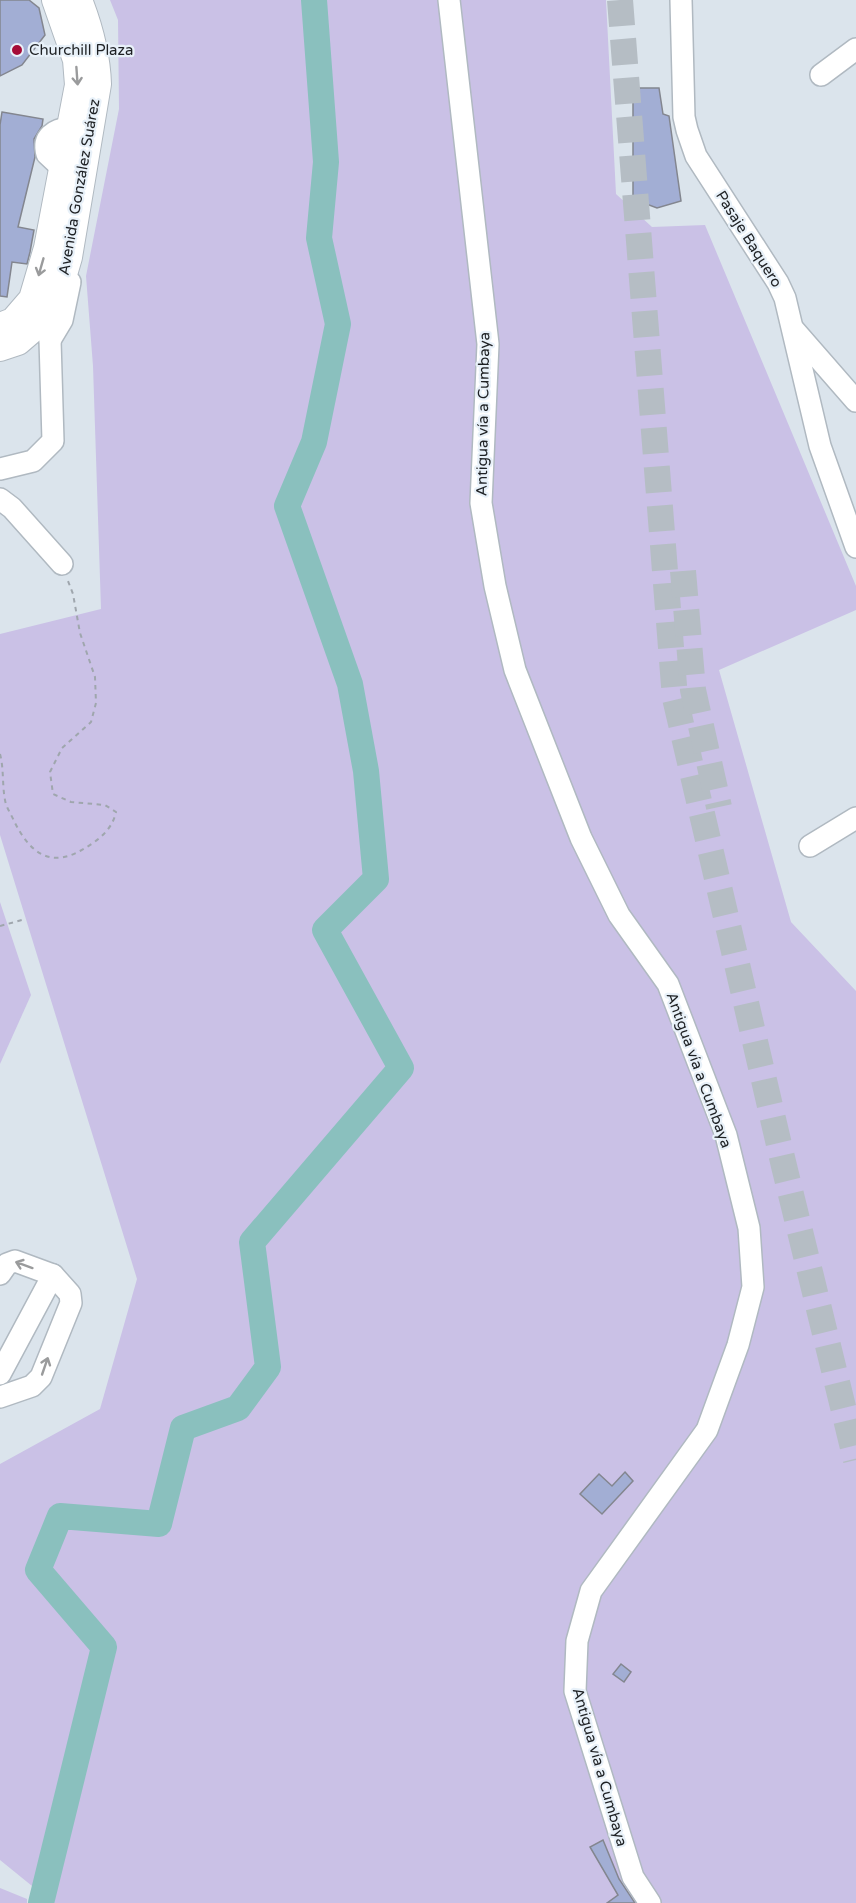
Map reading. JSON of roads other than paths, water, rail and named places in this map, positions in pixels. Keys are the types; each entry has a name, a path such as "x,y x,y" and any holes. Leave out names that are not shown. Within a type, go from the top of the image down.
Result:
{"main road":[{"name":"Avenida González Suárez","path":"0,326 13,321 32,299 47,248 78,85 76,60 55,0"},
{"name":"Avenida González Suárez","path":"0,348 45,332 69,257 98,84 97,60 91,31 79,0"}],"street":[{"name":"Antigua vía a Cumbaya","path":"449,0 488,344 481,503 497,597 515,670 581,838 620,915 668,984 726,1135 748,1228 753,1287 738,1345 707,1430 591,1591 577,1641 575,1690 633,1877 650,1903"},
{"name":"Pasaje Baquero","path":"681,0 684,117 691,144 696,156 778,283 785,298 820,446 856,547"},
{"path":"821,75 856,49"},
{"path":"792,327 856,401"},
{"path":"0,469 33,461 53,441 45,332"},
{"path":"0,498 12,508 62,564"},
{"path":"810,846 856,818"},
{"path":"0,1274 7,1264 15,1261 53,1275 70,1294 71,1303 41,1377 32,1386 0,1397"},
{"path":"0,1374 53,1275"}],"waterway":[{"path":"41,1903 104,1647 38,1570 60,1516 159,1524 183,1428 238,1408 268,1367 252,1242 401,1068 325,930 376,879 366,771 350,684 287,506 314,442 338,324 319,238 326,162 314,0"}],"tunnel":[{"path":"620,0 675,698 784,1166 856,1460"},
{"path":"683,571 693,690 719,807"}],"place":[{"name":"Churchill Plaza","path":"17,50"}]}
